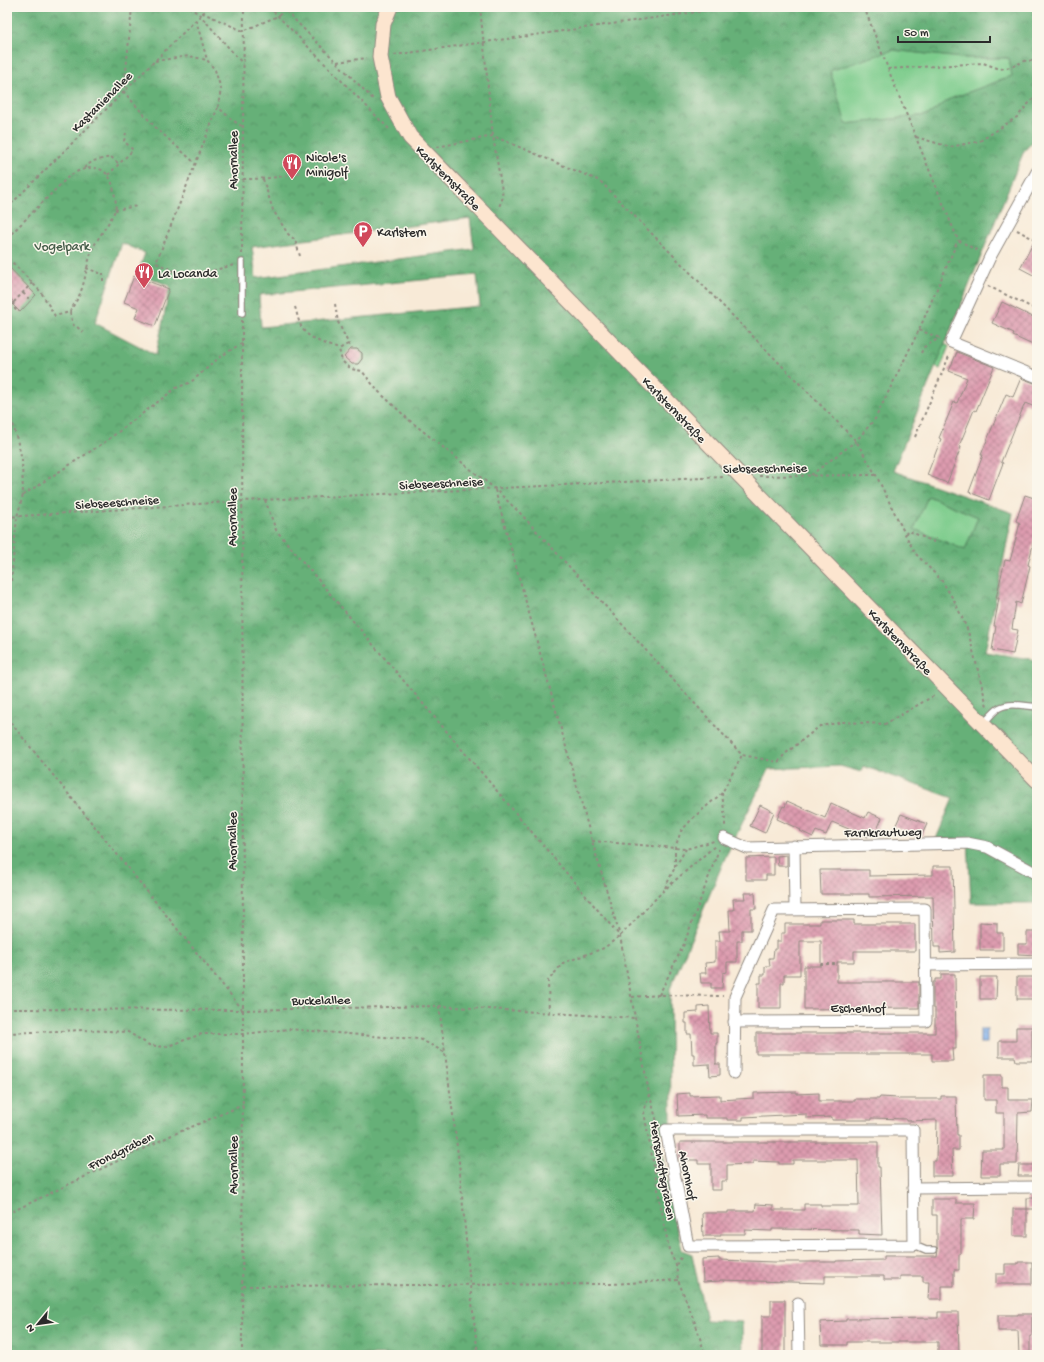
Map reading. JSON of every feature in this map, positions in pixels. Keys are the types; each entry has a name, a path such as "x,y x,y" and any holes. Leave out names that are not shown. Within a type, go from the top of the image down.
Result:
{"street":[{"name":"Karlsternstraße","path":"390,7 383,24 380,57 388,97 410,137 740,476 986,721 1037,780"},
{"path":"1037,172 1007,224 978,281 952,343 1037,377"},
{"name":"Farnkrautweg","path":"724,838 747,848 968,843 987,847 1037,874"},
{"path":"794,846 795,909"},
{"name":"Eschenhof","path":"734,1022 926,1021 925,909 774,910 735,996 734,1022 734,1073"},
{"path":"925,965 1037,964"},
{"name":"Ahornhof","path":"666,1130 913,1130 914,1245 688,1246 666,1130"},
{"path":"914,1188 1037,1187"},
{"path":"798,1303 798,1355"}],"lane":[{"path":"242,262 242,313"},
{"path":"986,721 997,709 1009,705 1037,707"},
{"path":"914,1245 926,1250 934,1250"}],"path":[{"path":"132,7 124,92 154,126 195,163"},
{"path":"189,7 200,15 243,64"},
{"path":"199,7 203,13 243,31 278,16 288,7"},
{"name":"Kastanienallee","path":"7,208 209,7"},
{"name":"Ahornallee","path":"242,262 244,7"},
{"path":"269,7 278,16"},
{"path":"282,7 337,62 731,7"},
{"path":"480,7 493,136 503,197 497,212 490,218"},
{"path":"864,7 958,240 990,257"},
{"path":"196,20 207,60 215,70 221,89 218,107 156,262 186,276 231,265"},
{"path":"155,61 189,56 207,60"},
{"path":"888,69 984,63 1000,69 1011,67 1027,60 1037,62"},
{"path":"916,137 950,147 980,141 1017,117 1037,94"},
{"path":"218,107 231,119 243,126"},
{"path":"108,175 133,150 124,141 126,133"},
{"path":"422,150 493,136 600,181 856,440 876,475 915,553 942,581 955,602 968,631 986,721"},
{"path":"7,238 68,177 93,161 111,156 119,164"},
{"path":"83,168 92,167 101,169 108,175 113,185 115,210 94,245 86,268 81,291 70,312 73,325 83,332"},
{"path":"243,178 271,179 300,172"},
{"path":"263,179 273,210 288,234 295,240 300,256"},
{"path":"115,210 137,206"},
{"path":"1007,224 1037,241"},
{"path":"811,475 856,440 875,419 919,330 958,240"},
{"path":"7,257 41,292 55,316 70,312"},
{"path":"86,268 103,274 103,281"},
{"path":"169,278 172,270"},
{"path":"978,281 1037,310"},
{"path":"13,302 32,284"},
{"path":"23,293 28,297"},
{"path":"7,294 13,302 15,309 18,312 19,311"},
{"path":"335,304 338,322 351,349"},
{"path":"295,307 301,327 312,337 324,344 339,349 348,344"},
{"name":"Ahornallee","path":"242,326 242,1355"},
{"path":"915,437 952,343 919,330"},
{"path":"921,353 924,347 940,338"},
{"path":"23,495 105,442 176,388 191,382 220,357 242,343"},
{"path":"339,349 342,361 351,369 362,371 377,390 409,420 494,488 520,513 742,755 778,762 785,754 820,726 842,722 885,724 938,694"},
{"path":"7,401 22,459 23,495 17,517 11,582 7,590"},
{"name":"Siebseeschneise","path":"7,517 242,501 740,476 876,475"},
{"name":"Herrschaftsgraben","path":"494,488 592,841 620,936 649,1093 644,1112 669,1250 676,1265 678,1280 697,1328 705,1355"},
{"path":"265,500 276,530 620,936"},
{"path":"905,534 910,531 934,542 936,538"},
{"path":"7,718 243,1010"},
{"path":"674,867 675,848 681,831 694,817 722,793 742,755"},
{"path":"659,995 684,944 724,838 726,819 722,793"},
{"path":"592,841 686,849 724,838"},
{"path":"549,1013 548,981 563,963 604,948 620,936 664,890 724,838"},
{"path":"664,890 674,867 686,849"},
{"path":"820,964 837,964"},
{"path":"632,997 659,995 735,996"},
{"path":"439,1006 460,1162 470,1285 478,1355"},
{"name":"Buckelallee","path":"7,1009 243,1010 439,1006 635,1018"},
{"path":"7,1033 85,1030 128,1032 149,1045 165,1047 202,1034 243,1034 290,1029 420,1039 444,1052"},
{"path":"649,1093 658,1122 666,1130"},
{"name":"Frondgraben","path":"7,1214 172,1135 243,1105"},
{"path":"242,1286 612,1284 678,1280"}],"green space":[{"name":"Vogelpark","path":"7,7 1037,7 1037,137 1024,151 893,471 1013,513 985,652 1037,660 1037,903 971,903 968,839 936,839 953,798 863,766 861,772 840,766 769,769 725,858 670,989 671,1127 658,1136 682,1250 692,1254 706,1320 742,1322 743,1355 7,1355","holes":["893,50 961,58 1009,58 1012,76 950,99 928,115 846,124 830,71","470,218 474,249 256,278 252,247","122,243 145,253 138,273 170,286 156,355 95,323","477,275 480,306 261,327 259,295","928,496 978,517 965,550 914,529"]},
{"path":"893,50 961,58 1009,58 1012,76 950,99 928,115 845,124 830,70"},
{"path":"936,341 949,346 940,369 919,361"},
{"path":"928,496 978,517 965,550 914,529"}],"water":[{"path":"980,1029 987,1029 987,1043 980,1043"}],"building":[{"path":"1037,236 1037,277 1020,268"},
{"path":"7,265 36,295 20,312 7,299"},
{"path":"134,276 169,289 155,326 135,318 139,308 124,302"},
{"path":"1002,302 1037,319 1037,347 1013,336 1014,333 992,323"},
{"path":"351,349 357,349 362,353 362,359 358,364 352,364 344,357"},
{"path":"957,352 994,367 976,411 974,410 959,446 961,447 947,483 927,475 941,439 939,438 954,402 957,403 967,378 949,371"},
{"path":"1021,378 1037,384 1037,408 1025,403 1001,462 1003,463 989,500 969,492 983,455 981,455 1006,394 1013,397"},
{"path":"1025,495 1037,499 1037,528 1021,604 1016,602 1012,629 1018,630 1013,654 992,650 996,626 994,626 999,598 996,598 1005,560 1010,561 1020,523 1016,521"},
{"path":"787,801 825,818 831,803 865,818 868,812 882,818 876,832 874,834 871,832 868,837 832,822 826,835 816,831 813,837 777,819"},
{"path":"760,805 774,812 765,833 750,826"},
{"path":"901,814 927,824 921,837 895,827"},
{"path":"787,855 787,866 778,866 777,856"},
{"path":"774,857 774,875 766,875 766,880 746,880 746,858"},
{"path":"933,866 953,866 955,952 940,953 940,947 934,947 933,896 869,897 869,894 821,894 820,870 869,870 869,876 933,875"},
{"path":"744,893 755,893 756,909 751,909 751,930 742,930 742,941 737,941 737,962 727,962 727,972 723,973 722,988 711,988 711,983 701,983 700,973 706,973 705,963 715,962 715,941 720,941 719,931 730,931 729,910 734,910 733,899 745,899"},
{"path":"820,920 854,920 854,924 915,924 915,951 854,951 854,962 837,962 837,982 919,982 919,1008 804,1009 804,966 821,966 821,941 800,941 800,975 784,975 784,983 781,983 781,1008 758,1008 758,983 761,983 761,975 765,975 765,966 770,966 769,958 773,958 774,949 777,949 777,941 781,941 781,933 785,933 785,924 820,924"},
{"path":"980,922 997,923 997,933 1003,933 1003,950 980,950"},
{"path":"1027,932 1037,932 1037,955 1018,954 1018,944 1027,944"},
{"path":"941,974 955,974 956,1049 952,1049 953,1061 932,1061 932,1054 756,1054 756,1033 935,1033 933,982 935,982 935,979 941,979"},
{"path":"980,977 997,977 996,999 980,999"},
{"path":"1017,977 1037,977 1037,999 1017,999"},
{"path":"709,1006 710,1033 717,1033 716,1064 720,1064 720,1075 710,1076 709,1064 694,1065 691,1034 687,1034 687,1023 685,1023 685,1013 698,1012 698,1007"},
{"path":"1016,1027 1032,1027 1032,1061 1016,1061 1015,1057 999,1057 999,1041 1016,1041"},
{"path":"984,1075 1002,1075 1002,1087 1008,1087 1008,1100 1033,1100 1032,1112 1018,1113 1017,1164 1000,1164 1000,1176 981,1176 982,1150 1004,1150 1004,1113 996,1113 996,1100 984,1100"},
{"path":"797,1092 797,1094 819,1093 819,1101 855,1101 855,1099 879,1099 880,1097 898,1099 941,1099 941,1096 956,1096 959,1150 952,1150 953,1176 932,1176 932,1161 936,1161 937,1120 906,1121 906,1119 871,1118 871,1120 832,1120 832,1117 806,1118 806,1114 743,1117 743,1120 705,1118 705,1115 678,1116 677,1094 690,1093 690,1096 720,1095 720,1100 754,1098 754,1093"},
{"path":"680,1142 878,1142 882,1235 859,1234 859,1230 772,1229 772,1231 745,1230 745,1234 703,1236 702,1213 755,1211 756,1204 773,1205 773,1210 804,1210 804,1204 821,1204 821,1206 859,1206 858,1160 793,1160 793,1164 753,1161 753,1164 727,1165 727,1181 721,1181 721,1190 711,1190 711,1164 698,1164 698,1160 680,1160"},
{"path":"1019,1165 1037,1165 1037,1176 1018,1176"},
{"path":"1027,1198 1037,1198 1037,1209 1027,1209"},
{"path":"932,1199 956,1199 956,1203 975,1203 974,1219 961,1219 961,1254 959,1254 959,1270 954,1270 954,1286 942,1286 942,1299 928,1299 929,1282 923,1282 923,1276 900,1276 900,1280 884,1280 884,1276 825,1276 825,1283 720,1280 703,1282 702,1259 719,1258 719,1260 774,1262 836,1262 884,1260 884,1256 937,1256 937,1215 932,1215"},
{"path":"1013,1209 1027,1209 1027,1236 1013,1236"},
{"path":"1018,1262 1032,1262 1032,1284 996,1284 996,1274 1005,1274 1005,1264 1018,1264"},
{"path":"771,1300 785,1300 785,1355 762,1355 762,1316 771,1316"},
{"path":"938,1312 958,1312 959,1355 938,1355 938,1342 847,1342 847,1345 821,1345 820,1322 846,1321 846,1319 938,1318"},
{"path":"1032,1314 1030,1355 1019,1355 1018,1331 998,1331 998,1315"}],"place":[{"name":"Nicole's Minigolf","path":"292,180"},
{"name":"Karlstern","path":"363,248"},
{"name":"La Locanda","path":"144,289"}]}
